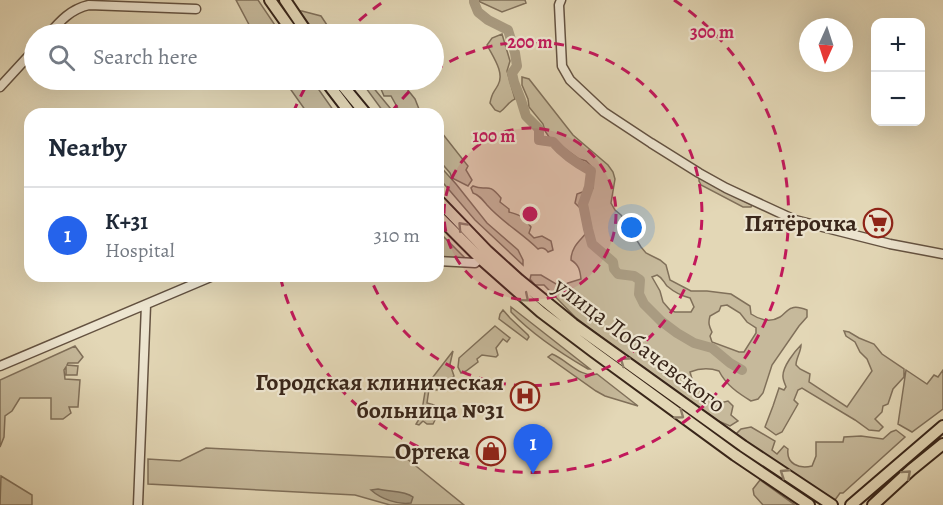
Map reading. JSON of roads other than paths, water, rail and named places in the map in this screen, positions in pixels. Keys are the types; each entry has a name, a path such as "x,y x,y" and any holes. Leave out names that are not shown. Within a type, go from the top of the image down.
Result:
{"main road":[{"path":"270,0 287,24"},
{"path":"285,0 301,24"},
{"path":"333,90 346,108"},
{"path":"346,90 361,108"},
{"name":"улица Лобачевского","path":"444,207 484,255 595,340 743,446 832,505"},
{"name":"улица Лобачевского","path":"444,221 484,255 541,312 735,455 809,505"},
{"path":"851,505 943,426"},
{"path":"873,505 943,444"}],"street":[{"path":"561,0 562,66 570,80 604,112 709,179 795,220 890,244 943,254"},
{"path":"58,24 79,7 89,5 196,9"},
{"path":"0,87 24,61"},
{"path":"444,261 475,263 484,255"},
{"path":"0,366 199,282"},
{"path":"138,505 146,305"}],"waterway":[{"path":"474,0 478,12 508,30 517,66 512,73 514,82 526,116 539,129 539,140 553,142 570,158 591,171 589,187 583,204 592,244 613,262 618,274 634,276 640,280 639,294 644,304 661,321 694,343 712,348 742,370"}],"place":[{"name":"Пятёрочка","path":"878,223"},
{"name":"Городская клиническая больница №31","path":"525,396"},
{"name":"Ортека","path":"491,451"},
{"name":"К+31","path":"533,474"}]}
